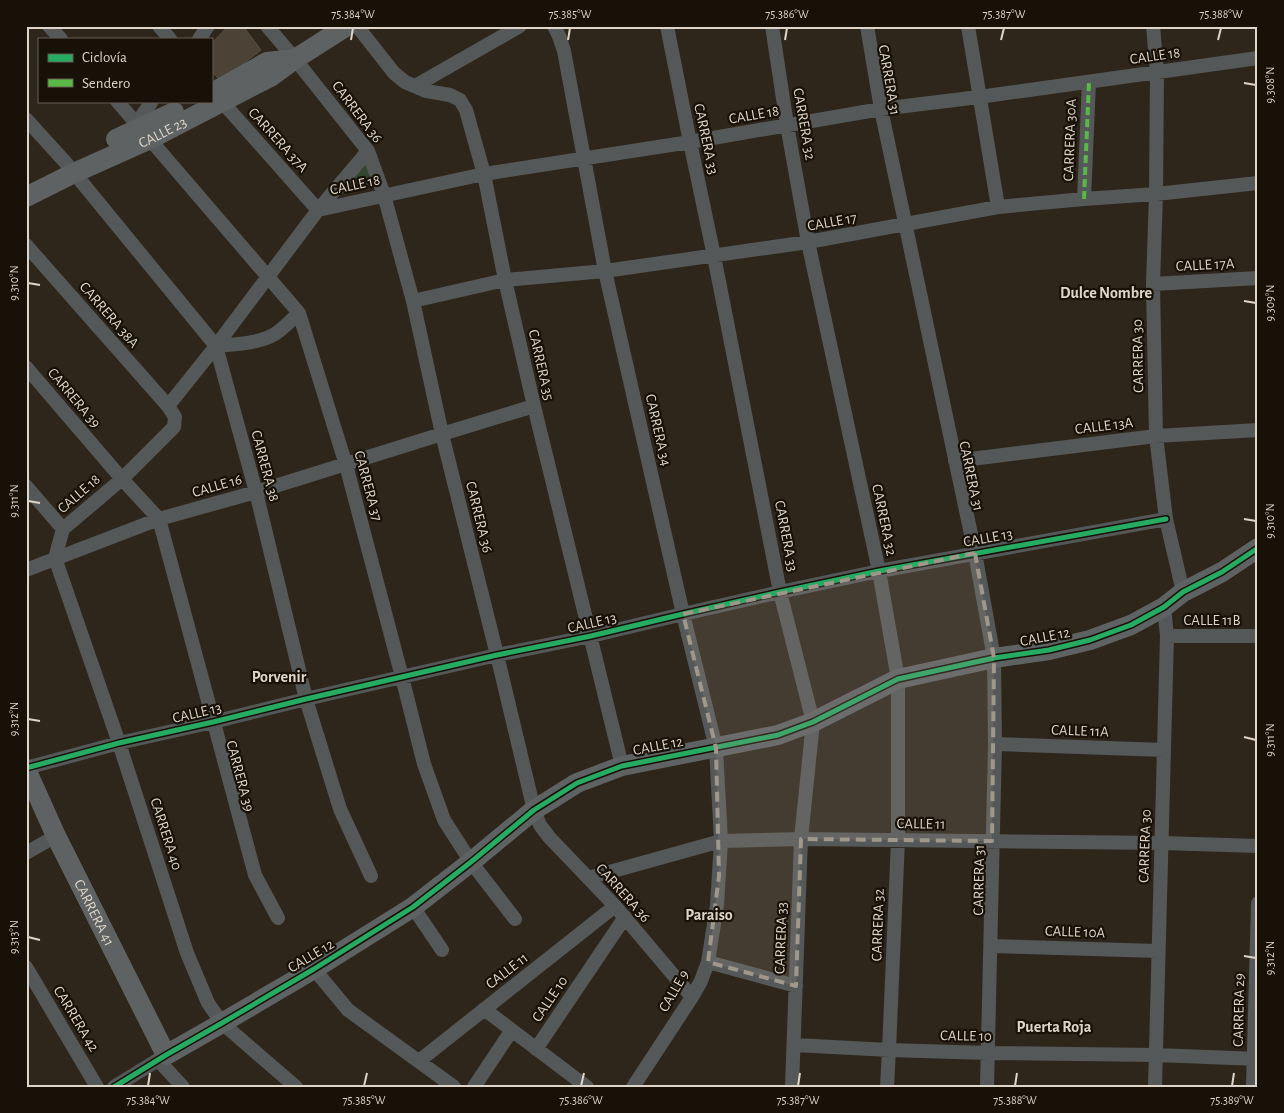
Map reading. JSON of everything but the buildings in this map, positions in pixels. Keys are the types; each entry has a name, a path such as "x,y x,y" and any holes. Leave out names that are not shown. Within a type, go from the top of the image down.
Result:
{"street":[{"path":"50,26 60,38"},
{"path":"159,26 169,38"},
{"path":"199,38 208,26"},
{"name":"CARRERA 36","path":"267,26 368,151 384,195 413,301 442,434 534,810 540,825 548,837 615,906 692,997"},
{"name":"CALLE 23","path":"216,96 267,62 295,59 347,26"},
{"name":"CARRERA 35","path":"357,26 394,73 405,82 426,91 450,95 460,100 466,110 484,174 505,280 534,406 622,766"},
{"path":"415,86 520,26"},
{"name":"CARRERA 34","path":"554,26 564,51 605,271 683,614 716,748 721,841"},
{"name":"CARRERA 33","path":"666,26 714,256 780,592 813,722 801,839 792,1087"},
{"name":"CARRERA 32","path":"772,26 808,242 879,571 898,679 898,840 887,1087"},
{"name":"CARRERA 31","path":"867,26 881,109 975,553 994,658 995,744 987,1087"},
{"path":"968,26 998,207"},
{"name":"CARRERA 30","path":"1153,26 1158,72 1153,284 1156,436 1166,519 1183,592"},
{"name":"CALLE 18","path":"318,210 484,174 690,142 881,109 1258,58"},
{"name":"CARRERA 30A","path":"1084,199 1088,82"},
{"name":"CARRERA 37A","path":"216,96 318,210"},
{"name":"CARRERA 37","path":"118,102 299,313 346,465 424,764 444,820 514,919"},
{"path":"142,130 152,102"},
{"name":"CALLE 23","path":"26,197 70,168 193,102"},
{"name":"CALLE 23","path":"142,130 203,102"},
{"name":"CARRERA 38","path":"26,119 70,168 216,346 256,492 306,699 340,809 371,876"},
{"name":"CALLE 18","path":"55,558 63,529 122,479 174,427 174,417 168,406 216,346 318,210 368,151"},
{"name":"CALLE 23","path":"26,182 70,168"},
{"name":"CALLE 17","path":"413,301 505,280 605,271 714,256 808,242 998,207 1156,194 1258,183"},
{"name":"CARRERA 38A","path":"26,245 168,406"},
{"name":"CALLE 17A","path":"1153,284 1258,278"},
{"path":"216,346 239,344 264,338 274,334 299,313"},
{"name":"CARRERA 39","path":"26,367 122,479 159,519 255,875 278,918"},
{"name":"CALLE 16","path":"26,570 159,519 346,465 534,406"},
{"name":"CALLE 13A","path":"955,461 1156,436 1258,430"},
{"path":"26,486 63,529"},
{"name":"CALLE 13","path":"26,768 119,743 306,699 780,592 879,571 1166,519"},
{"name":"CALLE 12","path":"114,1087 314,969 413,907 472,862 534,810 578,782 622,766 778,735 813,722 898,679 994,658 1050,650 1090,640 1131,625 1164,606 1183,592 1222,572 1258,548"},
{"name":"CARRERA 40","path":"55,558 119,743 188,953 208,1003 222,1023 296,1087"},
{"name":"CARRERA 30","path":"1155,1087 1167,636 1164,606"},
{"name":"CALLE 11B","path":"1167,636 1258,636"},
{"name":"CALLE 11A","path":"995,744 1164,750"},
{"name":"CARRERA 41","path":"26,768 56,836 162,1057 183,1087"},
{"path":"26,853 56,836"},
{"name":"CALLE 11","path":"588,878 721,841 801,839 1162,843 1258,846"},
{"name":"CALLE 9","path":"633,1087 692,997 701,981 708,962 717,905 721,841"},
{"name":"CARRERA 29","path":"1253,1087 1256,1059 1258,903"},
{"name":"CALLE 11","path":"419,1061 615,906"},
{"path":"413,907 442,950"},
{"name":"CALLE 10","path":"536,1049 625,918"},
{"name":"CALLE 10A","path":"991,946 1158,951"},
{"path":"708,962 796,986"},
{"name":"CARRERA 42","path":"26,967 97,1087"},
{"path":"314,969 348,1010 454,1087"},
{"path":"484,1009 587,1087"},
{"path":"474,1087 512,1030"},
{"name":"CALLE 10","path":"794,1044 890,1050 1156,1055 1256,1059"}],"highlighted area":[{"path":"975,553 994,658 992,841 801,839 796,986 708,962 719,876 716,748 683,614"}],"green space":[{"path":"367,160 376,184 338,195"}],"marked path":[{"path":"1084,199 1089,82"}],"cycle path":[{"path":"26,768 119,743 306,699 780,592 879,571 1166,519"},
{"path":"114,1087 314,969 413,907 534,810 577,783 622,766 778,735 813,722 898,679 994,658 1049,650 1090,640 1131,625 1164,607 1183,592 1222,572 1258,548"}],"district":[{"name":"Dulce Nombre","path":"1106,293"},
{"name":"Porvenir","path":"279,677"},
{"name":"Paraiso","path":"709,915"},
{"name":"Puerta Roja","path":"1054,1027"}]}
